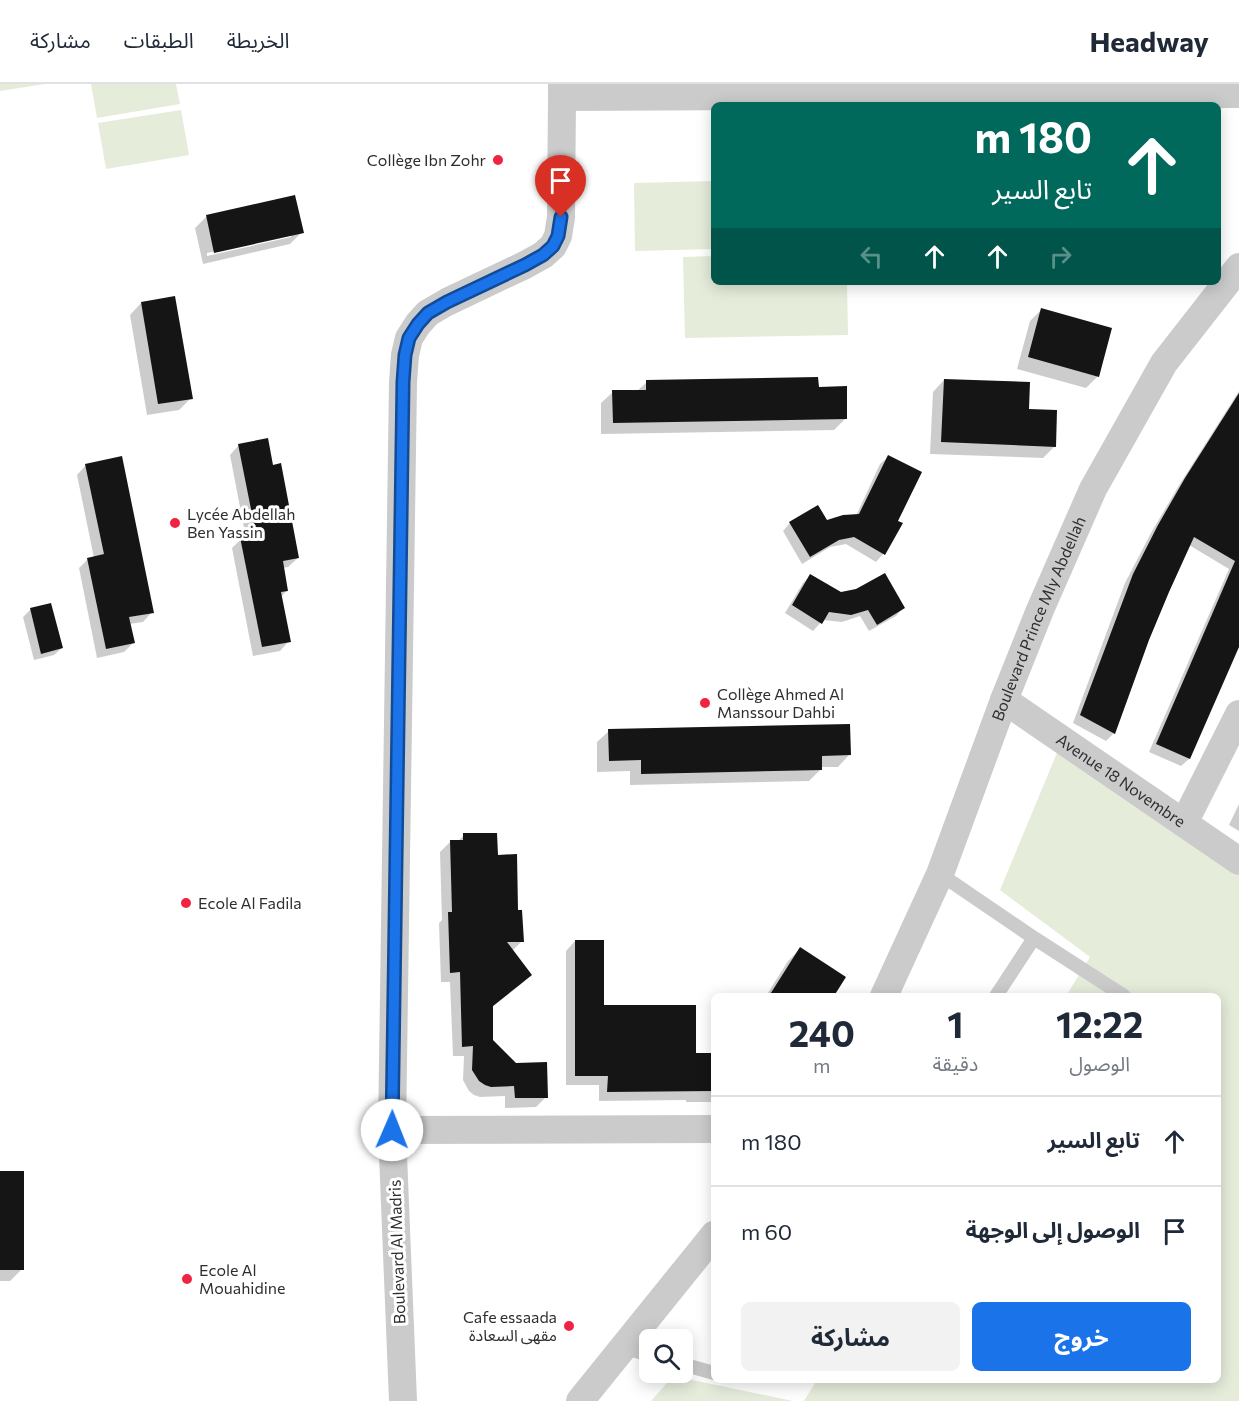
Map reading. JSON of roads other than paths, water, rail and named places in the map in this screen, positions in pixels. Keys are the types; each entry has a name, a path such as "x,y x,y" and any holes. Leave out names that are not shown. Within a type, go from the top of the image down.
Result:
{"street":[{"path":"562,90 1239,94"},
{"name":"Boulevard Al Madris","path":"403,1401 392,1130 405,355 409,338 428,313 525,265 543,255 553,246 558,236 561,217 562,90"},
{"name":"Boulevard Prince Mly Abdellah","path":"885,993 940,874 1004,700 1040,610 1093,489 1164,363 1239,267"},
{"name":"Avenue 18 Novembre","path":"1004,700 1239,861"},
{"path":"1184,823 1239,714"},
{"path":"392,1130 711,1129"},
{"path":"580,1401 637,1351 711,1240"}],"lane":[{"path":"940,874 1119,993"},
{"path":"998,993 1034,938"},
{"path":"693,1367 711,1371"}],"place":[{"name":"Collège Ibn Zohr","path":"498,160"},
{"name":"Lycée Abdellah Ben Yassin","path":"175,523"},
{"name":"Collège Ahmed Al Manssour Dahbi","path":"705,703"},
{"name":"Ecole Al Fadila","path":"186,903"},
{"name":"Ecole Al Mouahidine","path":"187,1279"},
{"name":"Cafe essaada مقهى السعادة","path":"569,1326"}]}
